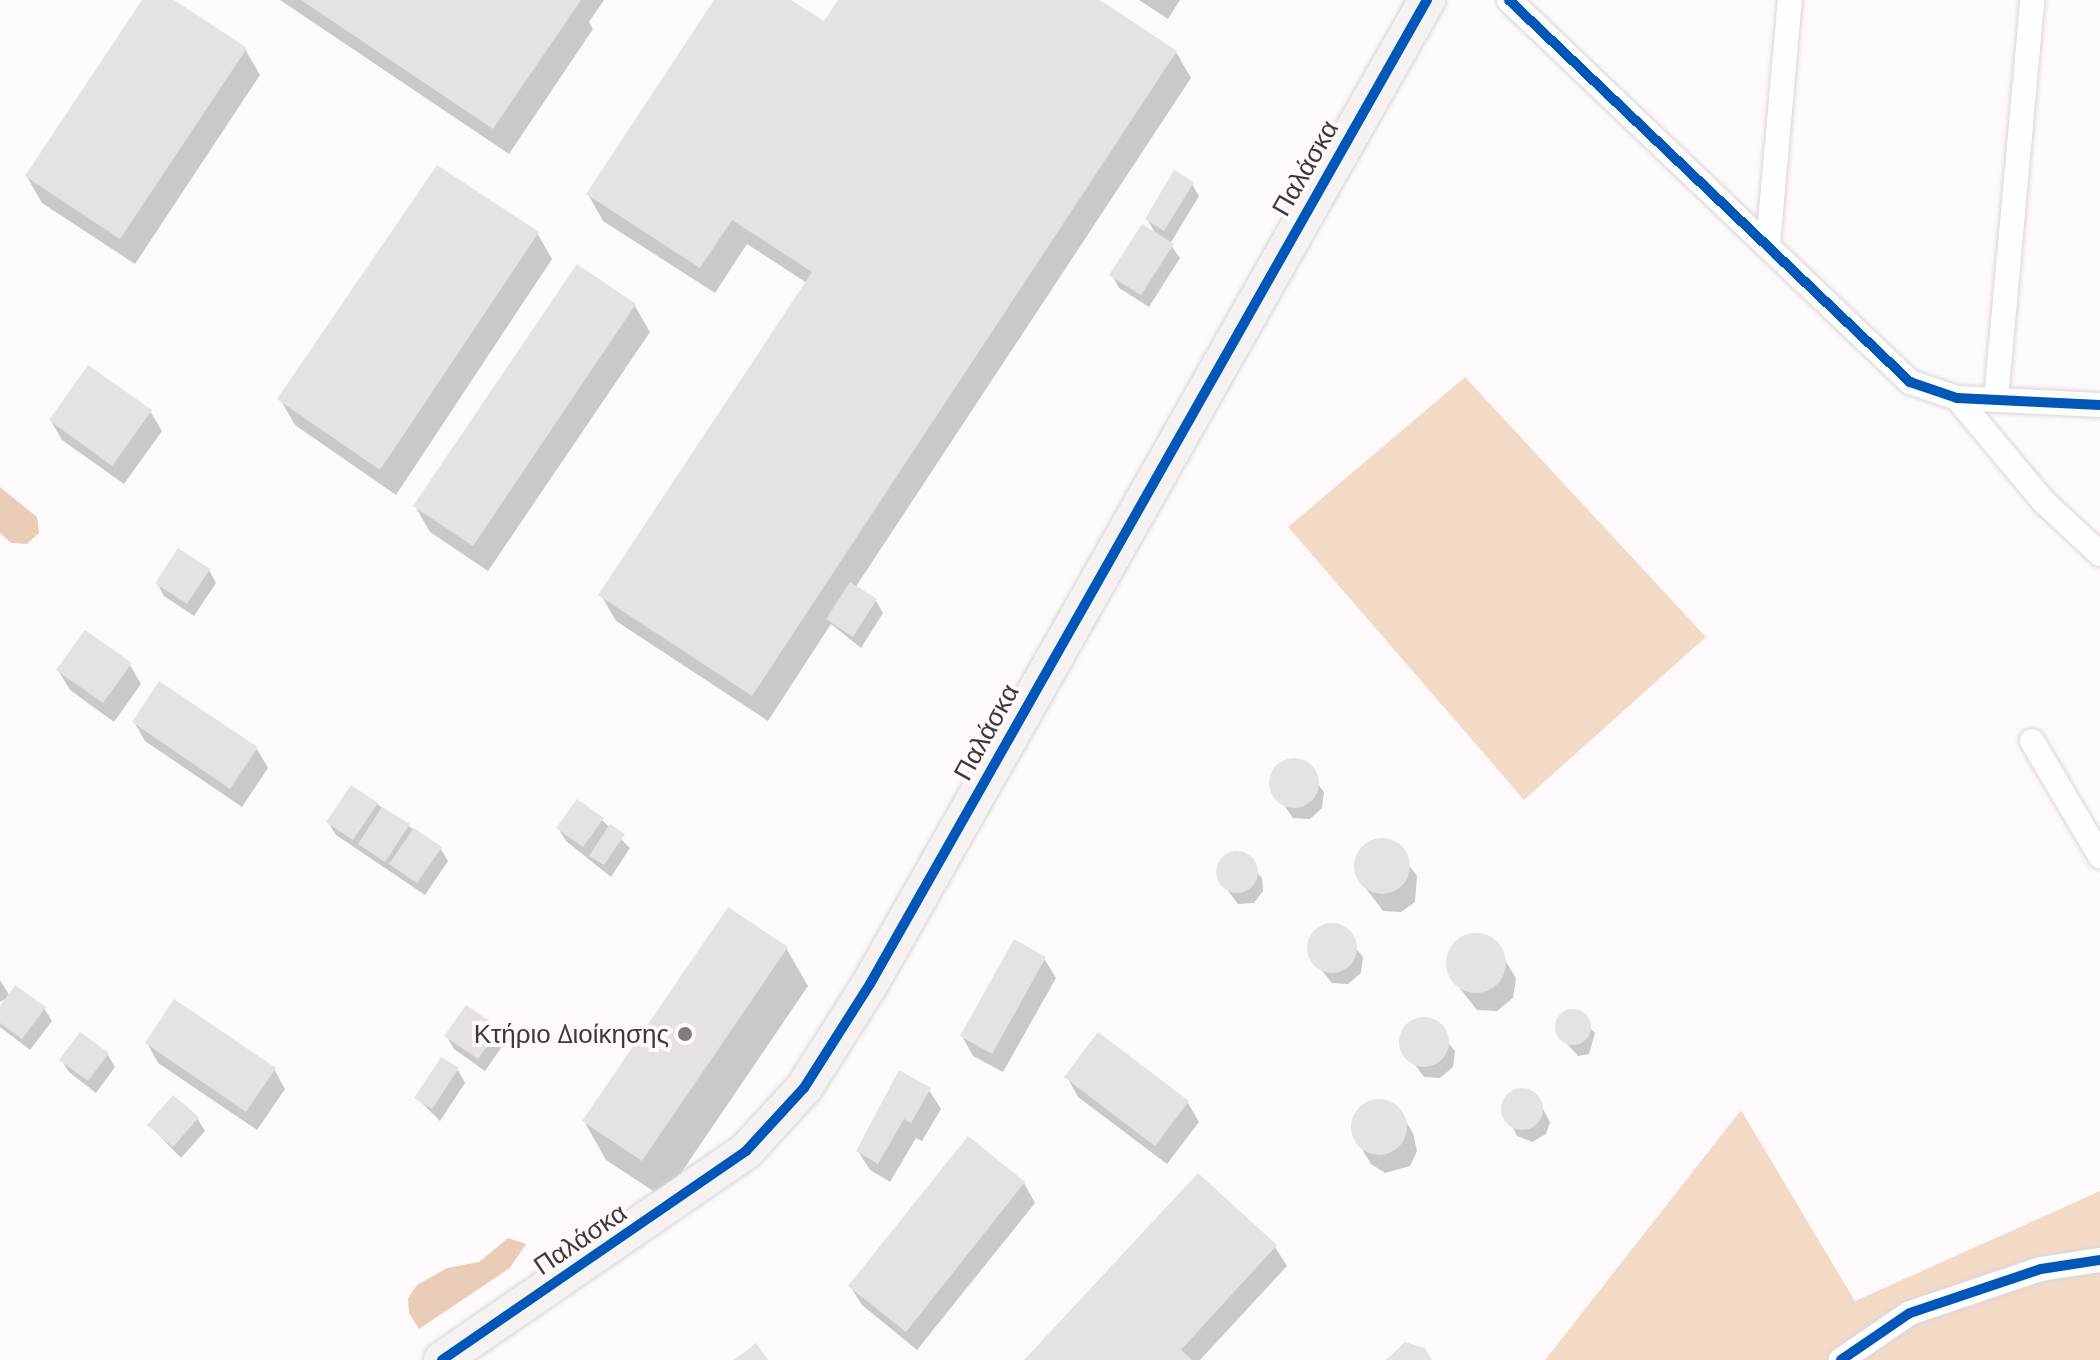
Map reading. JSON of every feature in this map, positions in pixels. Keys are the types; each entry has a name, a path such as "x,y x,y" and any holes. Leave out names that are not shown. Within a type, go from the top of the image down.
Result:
{"street":[{"name":"Παλάσκα","path":"442,1360 746,1151 804,1088 870,984 1427,0"},
{"path":"1509,0 1609,100 1768,245 1910,382 1957,398 2100,405"},
{"path":"1768,245 1790,0"},
{"path":"1996,399 2032,0"},
{"path":"1957,398 2043,501 2100,554"},
{"path":"2032,741 2100,856"},
{"path":"1841,1360 1910,1313 2041,1269 2100,1260"}],"shaded area":[{"path":"1465,377 1706,637 1524,800 1288,527"},
{"path":"0,487 37,517 39,533 27,544 11,543 0,533"},
{"path":"1741,1110 1855,1301 2100,1191 2100,1360 1545,1360"},
{"path":"508,1238 526,1244 510,1268 419,1329 409,1313 408,1298 417,1285 447,1268 479,1262"}],"building":[{"path":"142,0 174,0 247,48 120,239 25,176"},
{"path":"301,0 581,0 493,129"},
{"path":"714,0 791,0 824,21 838,0 1100,0 1177,51 752,696 598,595 812,272 732,220 700,268 586,194"},
{"path":"437,165 539,232 380,470 277,399"},
{"path":"1174,170 1194,182 1164,231 1145,219"},
{"path":"1142,224 1174,244 1141,295 1109,275"},
{"path":"577,264 636,304 473,546 413,506"},
{"path":"88,365 152,410 112,466 49,420"},
{"path":"178,548 210,569 187,604 155,583"},
{"path":"850,582 877,599 853,637 826,619"},
{"path":"85,630 132,663 103,703 56,670"},
{"path":"159,681 258,747 230,789 132,722"},
{"path":"1294,758 1311,766 1319,783 1311,800 1294,808 1277,800 1269,783 1277,766"},
{"path":"351,785 378,803 353,840 326,822"},
{"path":"577,799 604,818 583,847 556,828"},
{"path":"382,807 410,824 385,862 358,844"},
{"path":"610,824 625,834 604,865 589,856"},
{"path":"414,828 442,847 417,883 389,864"},
{"path":"1382,838 1402,846 1410,866 1402,886 1382,894 1362,886 1354,866 1362,846"},
{"path":"1237,851 1252,857 1258,872 1252,887 1237,893 1222,887 1216,872 1222,857"},
{"name":"Κτήριο Διοίκησης","path":"728,907 788,947 642,1161 582,1121"},
{"path":"1332,923 1349,931 1357,948 1349,965 1332,973 1315,965 1307,948 1315,931"},
{"path":"1476,933 1488,935 1497,942 1504,951 1504,975 1497,984 1488,991 1476,993 1464,991 1455,984 1448,975 1446,963 1448,951 1455,942 1464,935"},
{"path":"1014,939 1046,957 992,1054 960,1036"},
{"path":"15,985 46,1007 22,1039 0,1023 0,1006"},
{"path":"174,999 276,1068 246,1112 145,1043"},
{"path":"466,1005 500,1028 478,1059 444,1036"},
{"path":"1573,1009 1586,1014 1591,1027 1586,1040 1573,1045 1560,1040 1555,1027 1560,1014"},
{"path":"1424,1017 1441,1025 1449,1042 1441,1059 1424,1067 1407,1059 1399,1042 1407,1025"},
{"path":"80,1032 109,1053 88,1081 59,1060"},
{"path":"1098,1032 1189,1101 1155,1146 1064,1077"},
{"path":"441,1057 459,1068 432,1109 414,1098"},
{"path":"899,1070 931,1088 911,1123 904,1119 878,1164 856,1151"},
{"path":"1522,1088 1537,1094 1543,1109 1537,1124 1522,1130 1507,1124 1501,1109 1507,1094"},
{"path":"173,1095 199,1117 173,1147 147,1125"},
{"path":"1379,1099 1399,1107 1407,1127 1399,1147 1379,1155 1359,1147 1351,1127 1359,1107"},
{"path":"968,1136 1025,1182 906,1332 848,1286"},
{"path":"1198,1173 1277,1245 1181,1350 1192,1360 1024,1360"},
{"path":"1405,1342 1425,1348 1432,1360 1386,1360"},
{"path":"756,1343 768,1360 734,1360"}],"cycle path":[{"path":"442,1360 746,1151 804,1088 870,984 1427,0"},
{"path":"1509,0 1910,382 1957,398 2100,405"},
{"path":"1841,1360 1910,1313 2041,1269 2100,1260"}],"place":[{"name":"Κτήριο Διοίκησης","path":"685,1034"}]}
